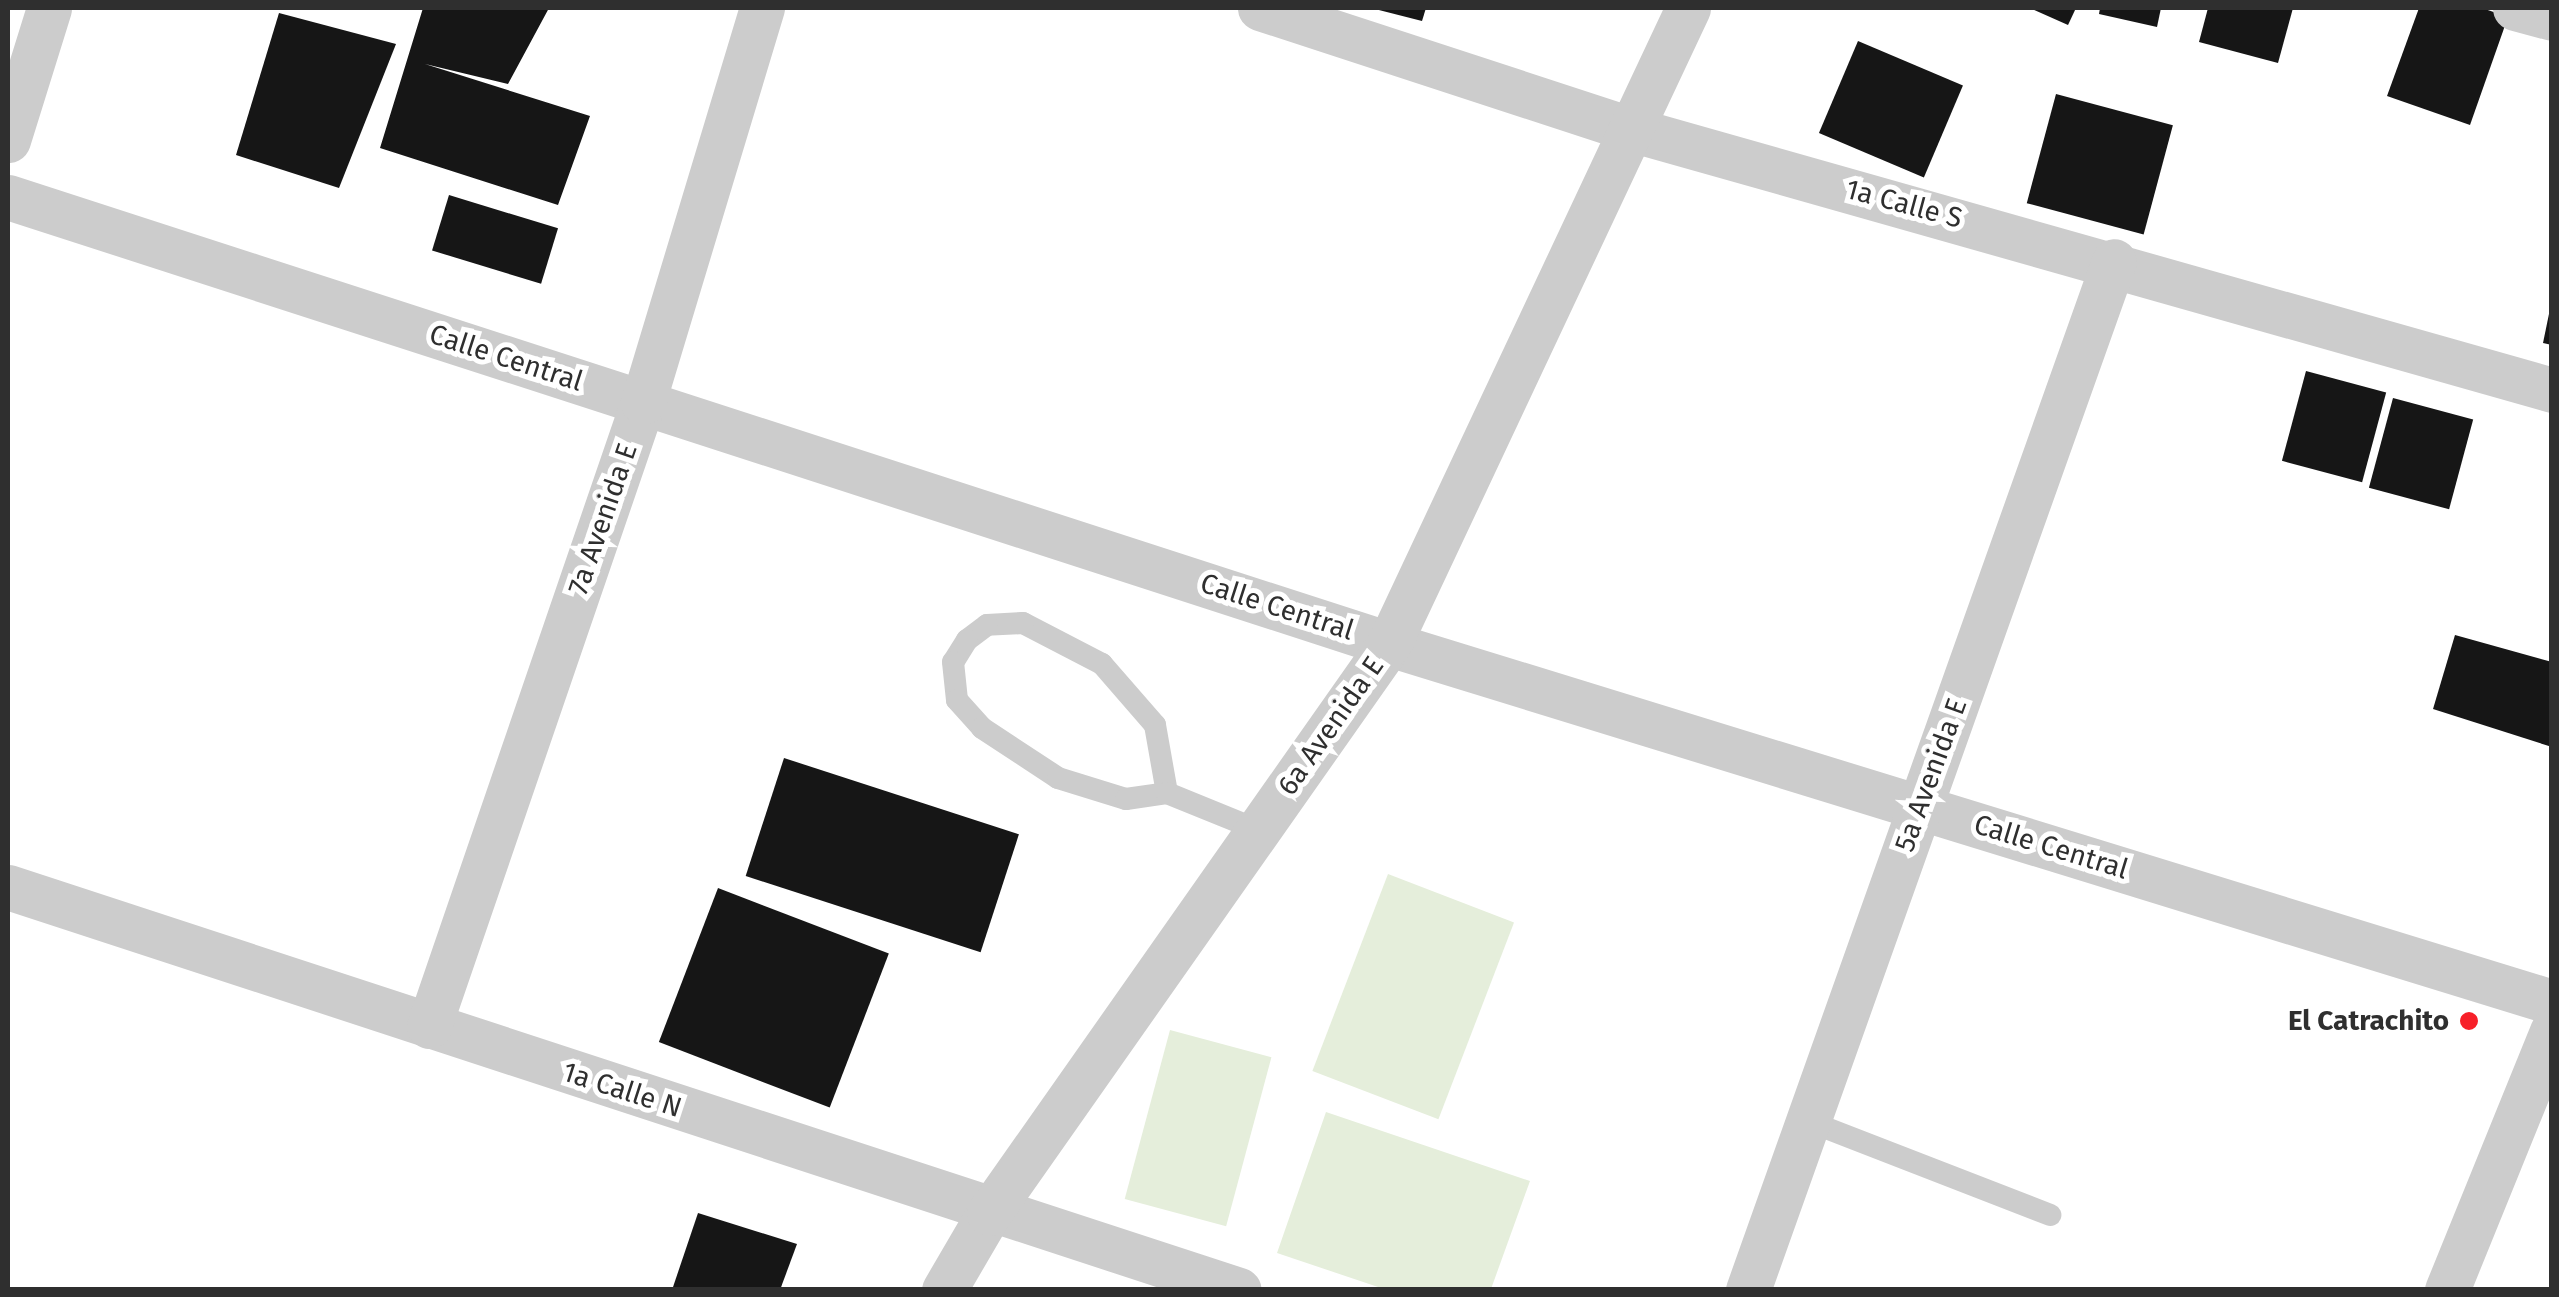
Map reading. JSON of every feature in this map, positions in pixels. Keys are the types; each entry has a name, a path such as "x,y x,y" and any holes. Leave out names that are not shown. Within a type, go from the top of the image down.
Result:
{"street":[{"path":"8,140 49,8"},
{"name":"7a Avenida E","path":"429,1026 644,402 762,8"},
{"name":"1a Calle S","path":"1260,8 1634,130 2114,262 2552,390"},
{"name":"6a Avenida E","path":"944,1290 989,1213 1389,644 1634,130 1688,8"},
{"path":"2515,8 2552,18"},
{"name":"Calle Central","path":"8,197 1389,644 2552,1002"},
{"name":"5a Avenida E","path":"1748,1290 2114,262"},
{"name":"1a Calle N","path":"8,887 989,1213 1239,1290"},
{"path":"2447,1290 2552,1032"}],"lane":[{"path":"1167,793 1155,725 1102,664 1023,623 987,624 968,640 953,662 957,700 982,728 1058,778 1126,800 1167,793 1258,830"},
{"path":"1808,1121 2050,1215"}],"green space":[{"path":"1388,874 1514,922 1438,1119 1312,1071"},
{"path":"1170,1030 1271,1057 1226,1226 1125,1199"},
{"path":"1326,1112 1530,1181 1491,1289 1384,1289 1277,1253"}],"building":[{"path":"423,8 549,8 508,84 425,64 590,116 558,205 380,148"},
{"path":"1371,8 1426,8 1422,21"},
{"path":"2030,8 2076,8 2068,25"},
{"path":"2100,8 2161,8 2157,27 2099,14"},
{"path":"2208,8 2293,8 2278,63 2199,42"},
{"path":"2419,8 2482,8 2508,17 2470,125 2387,96"},
{"path":"279,13 396,44 339,188 236,155"},
{"path":"1858,41 1963,86 1924,178 1819,133"},
{"path":"2056,94 2173,125 2144,234 2027,203"},
{"path":"449,195 558,228 541,284 432,250"},
{"path":"2552,309 2552,345 2543,343"},
{"path":"2306,371 2386,392 2362,482 2282,461"},
{"path":"2393,398 2473,419 2449,509 2369,488"},
{"path":"2455,635 2552,662 2552,747 2433,709"},
{"path":"784,758 1019,834 981,952 746,876"},
{"path":"718,888 889,954 830,1108 659,1042"},
{"path":"698,1213 797,1244 780,1290 672,1290"}],"place":[{"name":"El Catrachito","path":"2469,1021"}]}
